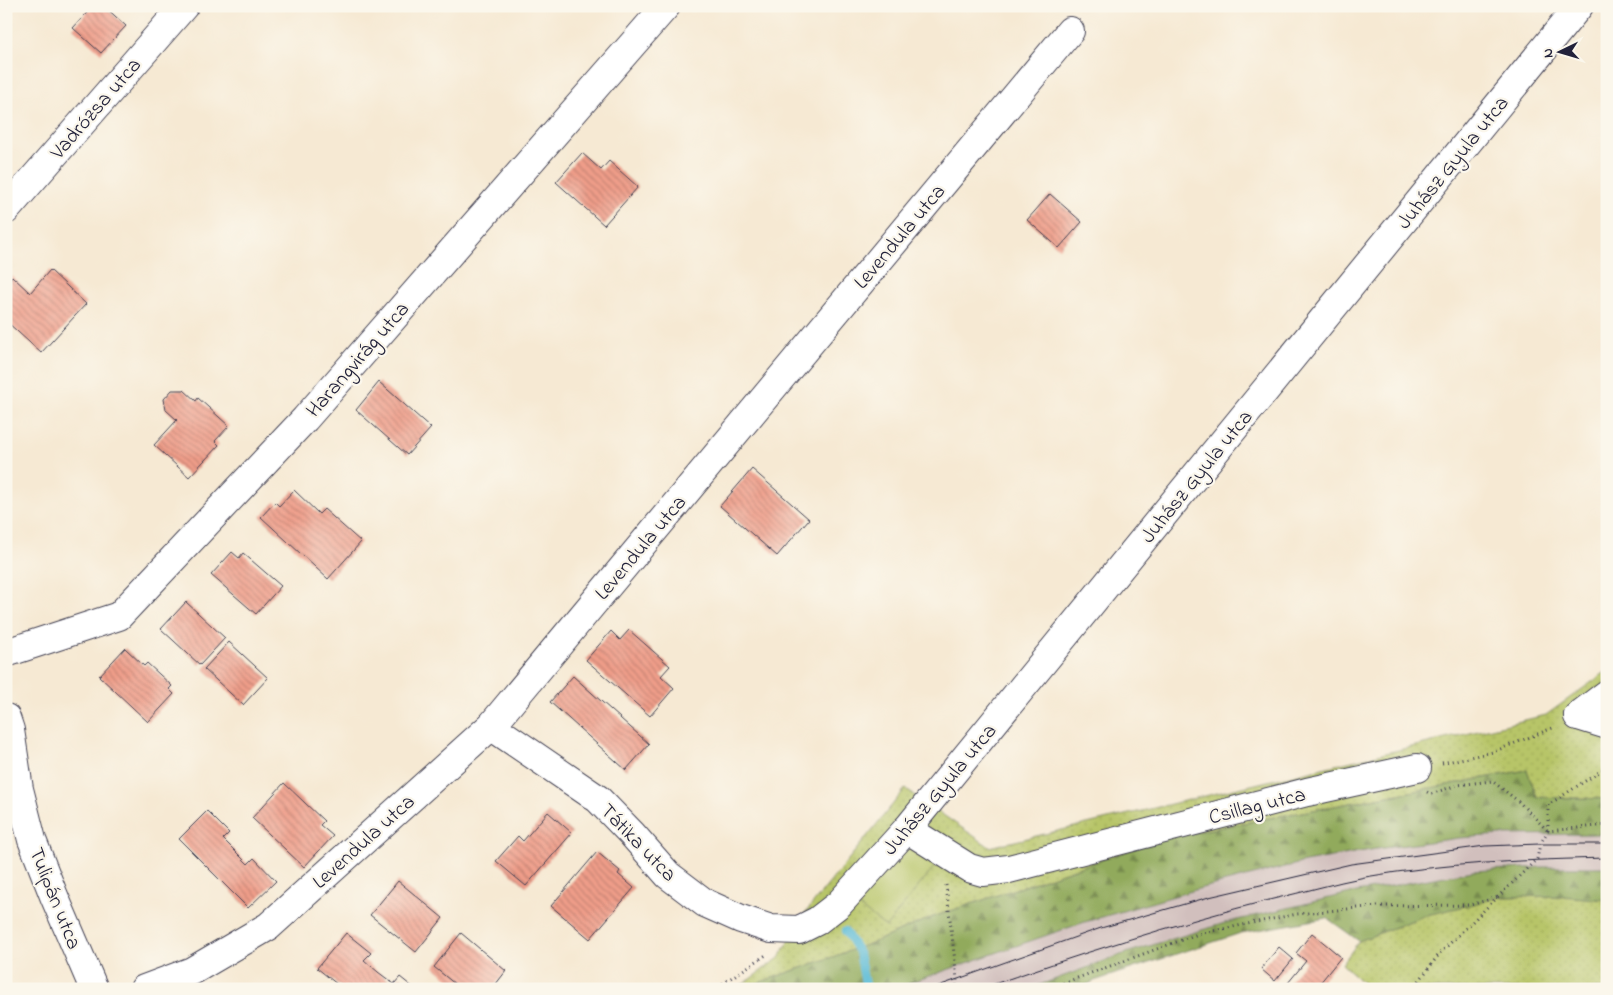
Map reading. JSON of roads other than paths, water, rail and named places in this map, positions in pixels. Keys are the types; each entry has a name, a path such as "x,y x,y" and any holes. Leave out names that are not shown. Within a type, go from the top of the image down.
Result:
{"street":[{"name":"Vadrózsa utca","path":"6,210 184,6"},
{"name":"Harangvirág utca","path":"6,653 119,616 305,419 666,6"},
{"name":"Juhász Gyula utca","path":"799,930 817,921 839,904 907,829 1579,6"},
{"name":"Levendula utca","path":"144,989 192,971 270,926 491,726 1070,31"},
{"path":"1607,694 1578,716 1607,725"},
{"name":"Tulipán utca","path":"6,718 10,730 19,789 32,840 94,989"},
{"name":"Tátika utca","path":"491,726 598,799 668,875 705,903 741,919 771,929 799,930"},
{"name":"Csillag utca","path":"907,829 969,868 983,872 1009,869 1307,792 1420,779"}],"waterway":[{"path":"845,931 859,953 866,989"}],"tram line":[{"path":"930,989 1101,928 1209,897 1351,864 1485,846 1607,844"},
{"path":"980,989 1162,929 1353,879 1455,865 1607,858"}]}
